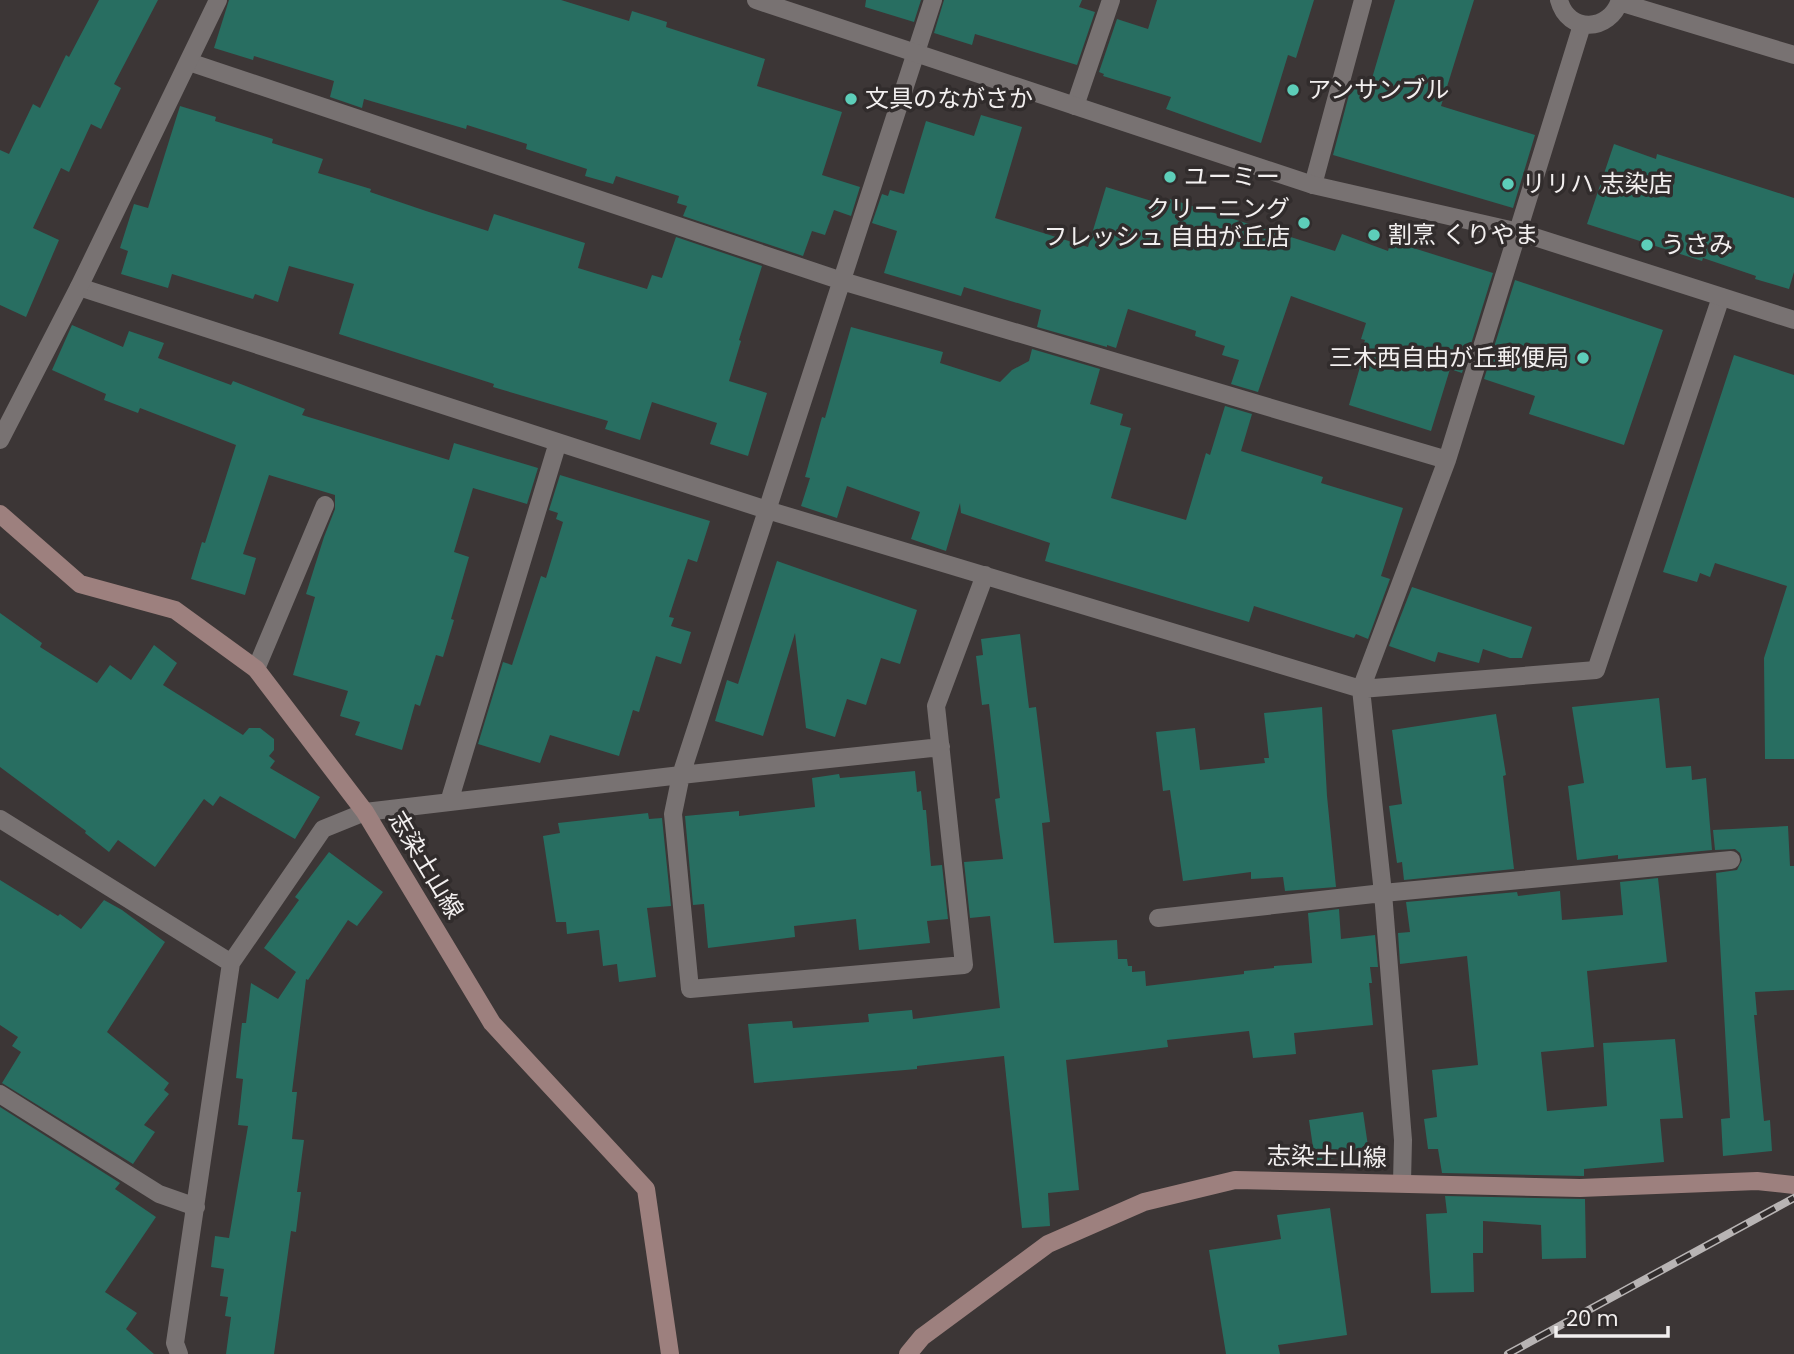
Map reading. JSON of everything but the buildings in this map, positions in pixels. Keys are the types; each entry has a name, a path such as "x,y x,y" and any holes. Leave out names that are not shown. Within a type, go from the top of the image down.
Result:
{"main road":[{"name":"志染土山線","path":"0,514 80,584 175,610 256,669 365,812 492,1023 646,1189 670,1354"},
{"name":"志染土山線","path":"908,1354 922,1337 1048,1244 1144,1202 1235,1180 1580,1188 1757,1181 1794,1185"}],"street":[{"path":"0,440 79,287 218,0"},
{"path":"756,0 1313,185 1518,232 1794,320"},
{"path":"933,0 681,775 673,814 690,989 964,965 936,706 985,575"},
{"path":"1075,106 1111,0"},
{"path":"1313,185 1363,0"},
{"path":"1559,0 1565,15 1582,25 1600,24 1616,11 1620,1 1794,55"},
{"path":"1402,1182 1403,1140 1383,893 1361,688 1447,460 1582,25"},
{"path":"188,62 842,281 1447,460"},
{"path":"79,287 767,510 1361,688 1596,670 1721,297"},
{"path":"449,802 558,442"},
{"path":"256,669 325,505"},
{"path":"179,1354 176,1343 231,963 323,829 365,812 941,747"},
{"path":"0,818 231,963"},
{"path":"1158,918 1383,893 1731,860"},
{"path":"0,1094 159,1194 195,1207"}],"railway":[{"path":"1508,1354 1794,1198"}],"place":[{"name":"アンサンブル","path":"1293,90"},
{"name":"文具のながさか","path":"851,99"},
{"name":"ユーミー","path":"1170,177"},
{"name":"リリハ 志染店","path":"1508,184"},
{"name":"クリーニング フレッシュ 自由が丘店","path":"1304,223"},
{"name":"割烹 くりやま","path":"1374,235"},
{"name":"うさみ","path":"1647,245"},
{"name":"三木西自由が丘郵便局","path":"1583,358"}]}
